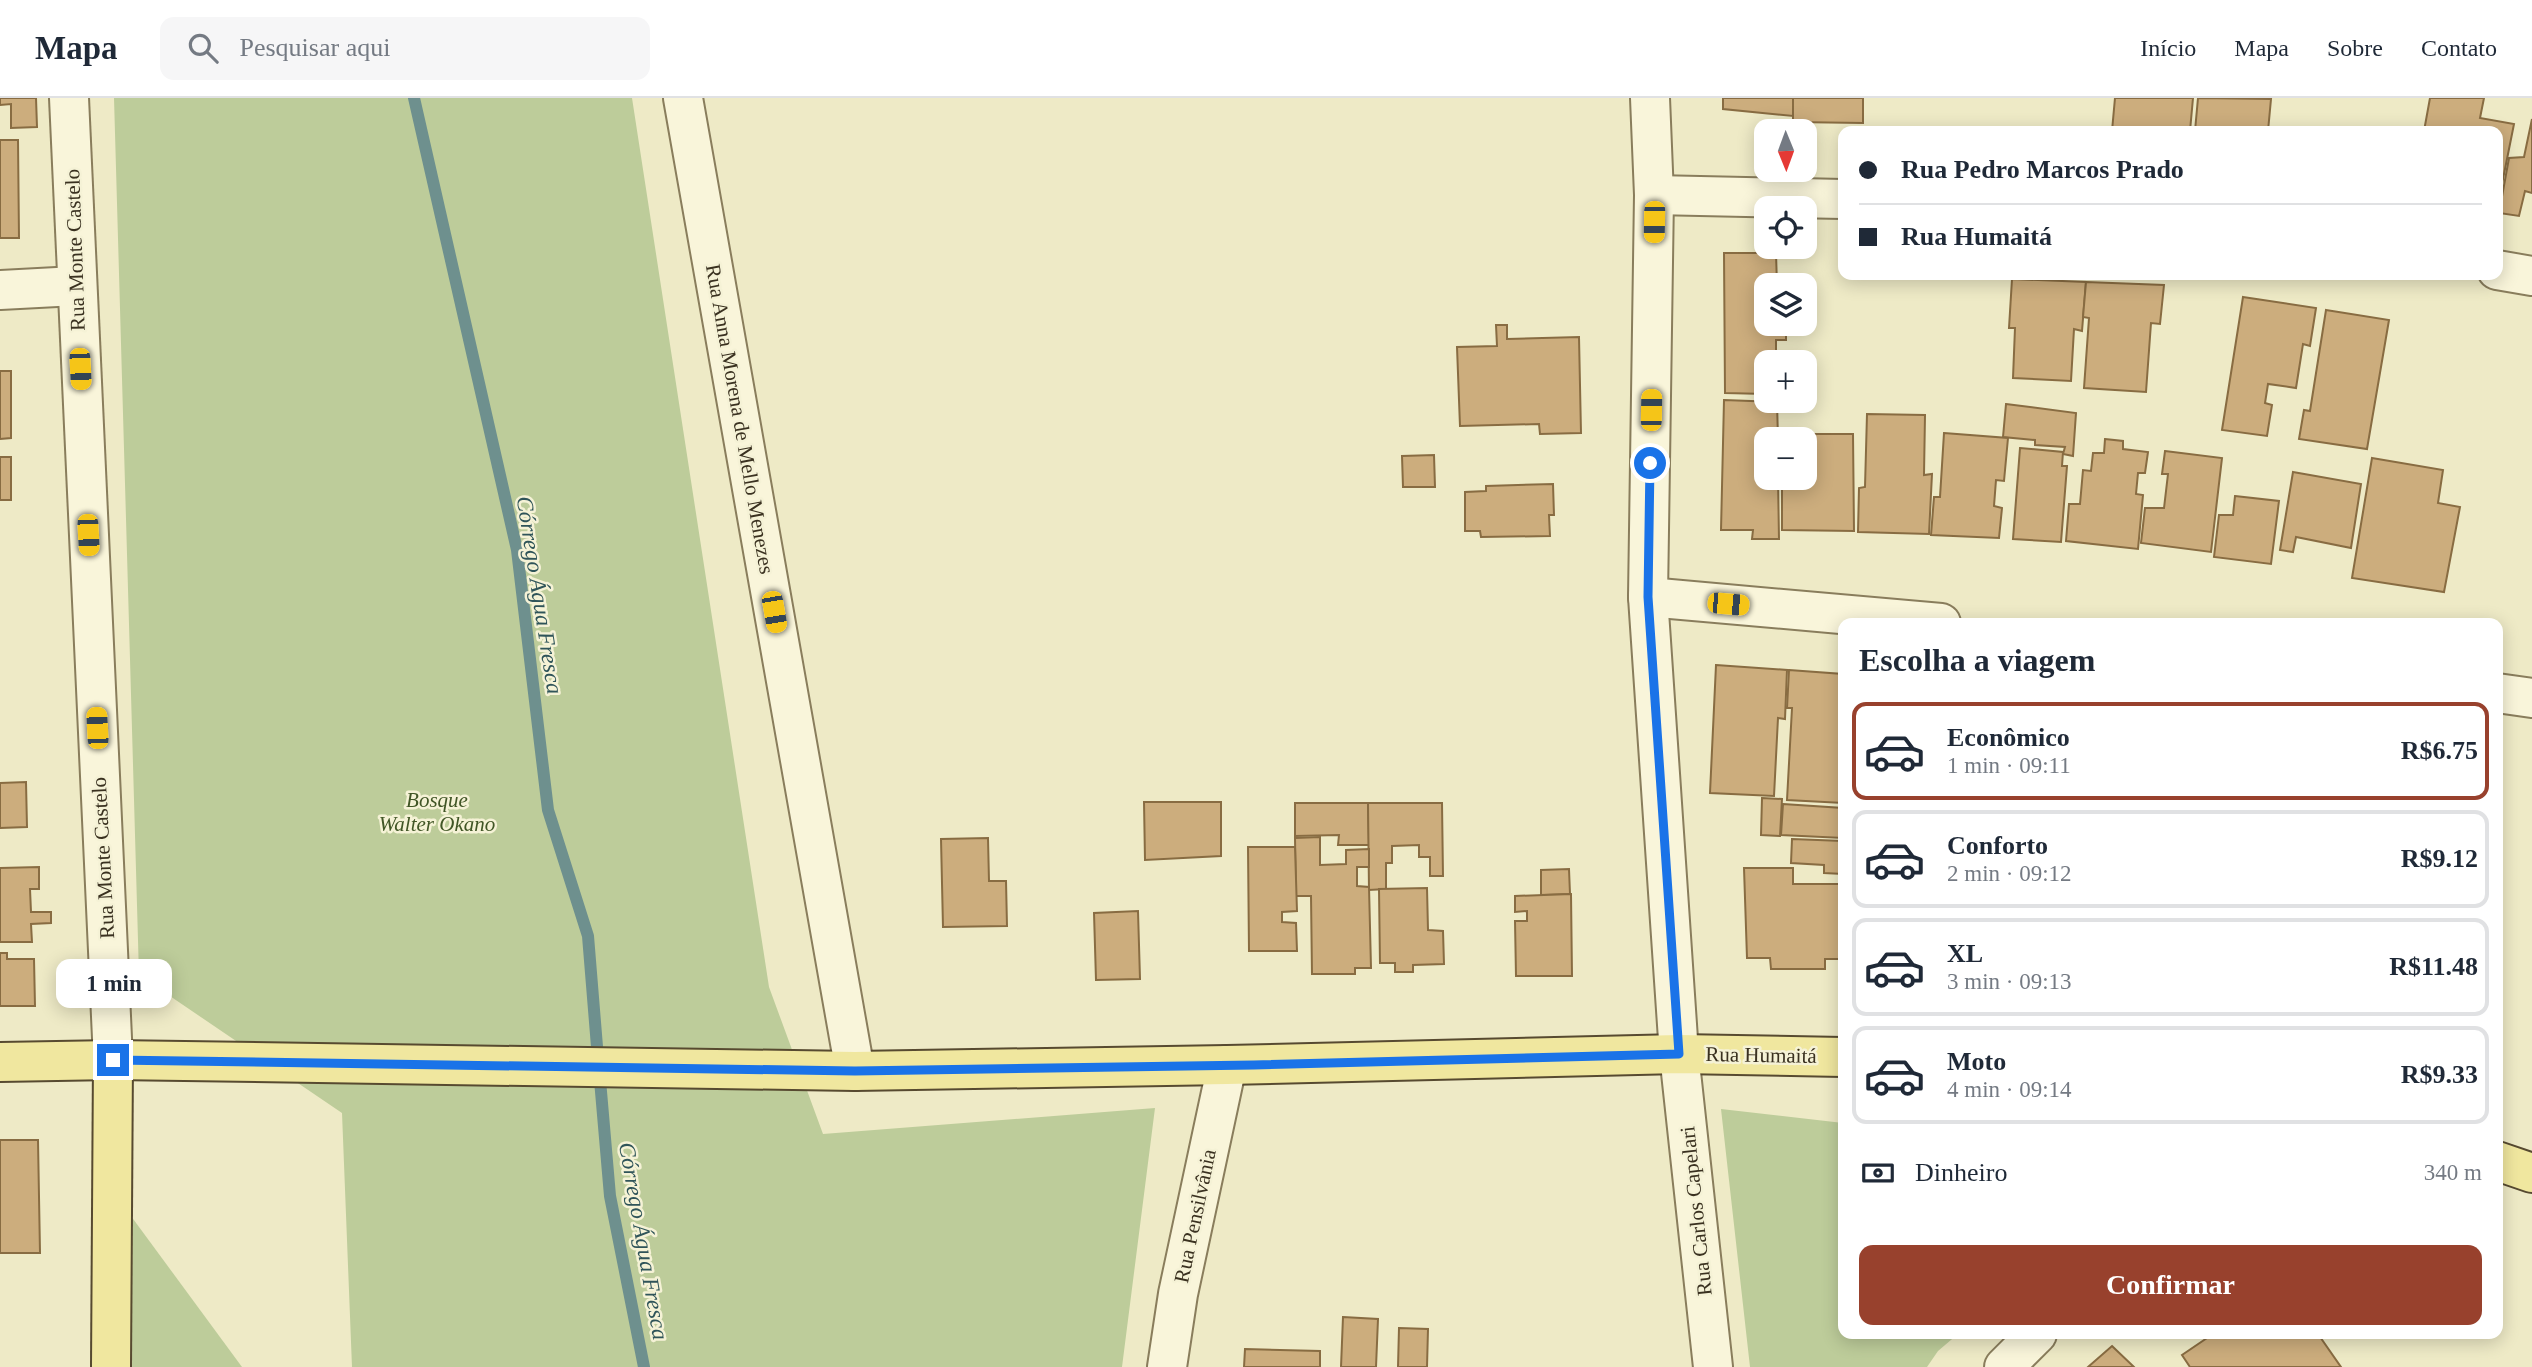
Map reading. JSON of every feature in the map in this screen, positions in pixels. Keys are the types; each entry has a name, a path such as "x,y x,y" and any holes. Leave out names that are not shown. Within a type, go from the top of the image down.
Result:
{"main road":[{"name":"Rua Humaitá","path":"0,1062 113,1060 855,1071 1679,1054 1838,1057"},
{"name":"Rua Monte Castelo","path":"111,1367 113,1060"},
{"path":"2503,1163 2532,1173"}],"street":[{"name":"Rua Monte Castelo","path":"69,98 113,1060"},
{"name":"Rua Anna Morena de Mello Menezes","path":"683,98 855,1071"},
{"name":"Rua Carlos Capelari","path":"1650,98 1654,195 1648,597 1679,1054 1713,1367"},
{"path":"1654,195 1838,199"},
{"path":"2503,271 2532,276"},
{"path":"0,290 76,286"},
{"path":"1648,597 1885,618"},
{"path":"2503,694 2532,698"},
{"name":"Rua Pensilvânia","path":"1167,1367 1178,1294 1227,1065"},
{"path":"2004,1367 2031,1339"}],"green space":[{"name":"Bosque Walter Okano","path":"114,98 632,98 769,987 823,1134 1155,1108 1122,1367 352,1367 342,1113 139,975"},
{"path":"1721,1109 1838,1122 1838,1339 1952,1339 1938,1351 1927,1367 1750,1367"},
{"path":"128,1212 242,1367 128,1367"}],"building":[{"path":"0,98 36,98 37,127 11,128 11,104 0,105"},
{"path":"1723,98 1793,98 1793,116 1723,109"},
{"path":"1793,98 1863,98 1863,123 1793,119"},
{"path":"2115,98 2193,98 2190,126 2112,126"},
{"path":"2198,98 2271,99 2268,126 2195,126"},
{"path":"2430,98 2484,98 2480,118 2514,124 2503,179 2503,126 2425,126"},
{"path":"2532,119 2532,193 2525,191 2519,216 2503,214 2503,191 2509,158 2524,157"},
{"path":"0,140 18,140 19,238 0,238"},
{"path":"1724,253 1754,253 1754,259 1776,259 1777,273 1754,273 1754,336 1786,336 1786,340 1776,340 1776,350 1754,350 1754,394 1725,393"},
{"path":"2012,280 2086,282 2082,331 2074,329 2071,381 2013,378 2015,328 2009,328"},
{"path":"2086,282 2164,285 2160,324 2151,323 2146,392 2084,388 2089,318 2083,317"},
{"path":"2243,297 2316,308 2310,346 2303,344 2296,388 2268,384 2265,403 2272,405 2267,436 2222,430"},
{"path":"2326,310 2389,320 2367,449 2299,439 2304,410 2310,411"},
{"path":"1496,325 1507,325 1507,339 1579,337 1581,433 1540,434 1539,424 1460,426 1457,347 1497,346"},
{"path":"0,371 11,371 11,438 0,439"},
{"path":"1724,400 1754,401 1754,413 1777,413 1778,427 1754,427 1754,490 1778,490 1779,539 1752,539 1753,530 1721,530"},
{"path":"2006,404 2076,413 2073,456 2063,454 2065,447 2035,445 2035,440 2003,437"},
{"path":"1867,414 1925,415 1924,475 1932,474 1929,534 1858,532 1859,488 1865,487"},
{"path":"1944,433 2008,438 2004,481 1996,480 1994,506 2002,508 1999,538 1931,535 1934,497 1940,497"},
{"path":"1817,434 1853,434 1854,531 1782,530 1782,490 1817,490"},
{"path":"2105,439 2123,441 2123,449 2148,452 2145,473 2138,473 2136,494 2143,495 2138,549 2066,541 2069,504 2080,504 2083,470 2091,471 2093,453 2104,453"},
{"path":"2020,448 2063,452 2062,466 2067,466 2061,542 2013,539"},
{"path":"2165,451 2222,458 2211,552 2141,543 2145,508 2164,508 2168,474 2162,474"},
{"path":"1434,455 1435,487 1403,487 1402,456"},
{"path":"0,457 11,457 11,500 0,500"},
{"path":"2372,458 2443,470 2438,503 2460,507 2444,592 2352,578"},
{"path":"2293,472 2361,484 2351,548 2296,537 2293,552 2280,550"},
{"path":"1553,484 1554,515 1549,515 1550,536 1481,537 1480,531 1465,531 1465,492 1486,491 1486,486"},
{"path":"2235,496 2279,501 2271,564 2214,557 2219,515 2233,515"},
{"path":"1716,665 1787,670 1785,719 1778,718 1774,796 1710,793"},
{"path":"1789,670 1838,674 1838,803 1787,800 1792,708 1787,708"},
{"path":"26,782 27,827 0,828 0,783"},
{"path":"1762,798 1782,799 1780,836 1761,835"},
{"path":"1144,802 1221,802 1221,856 1145,860"},
{"path":"1295,803 1368,803 1369,845 1338,845 1339,835 1295,836"},
{"path":"1368,803 1442,803 1443,876 1430,876 1430,857 1419,857 1419,845 1392,846 1392,863 1386,863 1386,889 1369,890"},
{"path":"1783,804 1838,808 1838,838 1781,835"},
{"path":"1320,837 1320,865 1346,864 1346,850 1369,849 1369,867 1357,867 1357,886 1369,887 1371,968 1355,968 1355,974 1312,974 1311,896 1296,896 1295,838"},
{"path":"988,838 989,881 1006,881 1007,926 943,927 941,839"},
{"path":"1792,839 1838,841 1838,874 1824,873 1824,865 1791,863"},
{"path":"1248,847 1295,847 1297,911 1282,912 1282,922 1296,923 1297,951 1249,951"},
{"path":"39,867 39,889 30,889 31,912 51,912 51,923 31,924 32,942 0,942 0,868"},
{"path":"1744,868 1793,868 1793,884 1838,884 1838,959 1825,959 1825,969 1771,969 1770,958 1747,958"},
{"path":"1569,869 1570,894 1541,895 1541,870"},
{"path":"1427,888 1428,930 1443,931 1444,964 1413,965 1413,972 1395,972 1395,963 1380,963 1379,889"},
{"path":"1571,894 1572,976 1516,976 1515,921 1527,921 1527,911 1515,912 1515,896"},
{"path":"1138,911 1140,979 1096,980 1094,913"},
{"path":"0,953 7,953 7,959 34,959 35,1006 0,1006"},
{"path":"0,1140 38,1140 40,1253 0,1253"},
{"path":"1343,1317 1378,1319 1376,1367 1341,1367"},
{"path":"1399,1328 1428,1329 1427,1367 1398,1367"},
{"path":"2206,1339 2321,1339 2341,1367 2190,1367 2182,1355"},
{"path":"2112,1346 2134,1367 2088,1367"},
{"path":"1245,1349 1320,1351 1320,1367 1244,1367"}],"waterway":[{"name":"Córrego Água Fresca","path":"414,98 517,550 548,810 588,936 598,1059"},
{"name":"Córrego Água Fresca","path":"600,1080 610,1196 644,1367"}],"route":[{"path":"113,1060 855,1071 1254,1065 1679,1054 1648,597 1650,463"}]}
